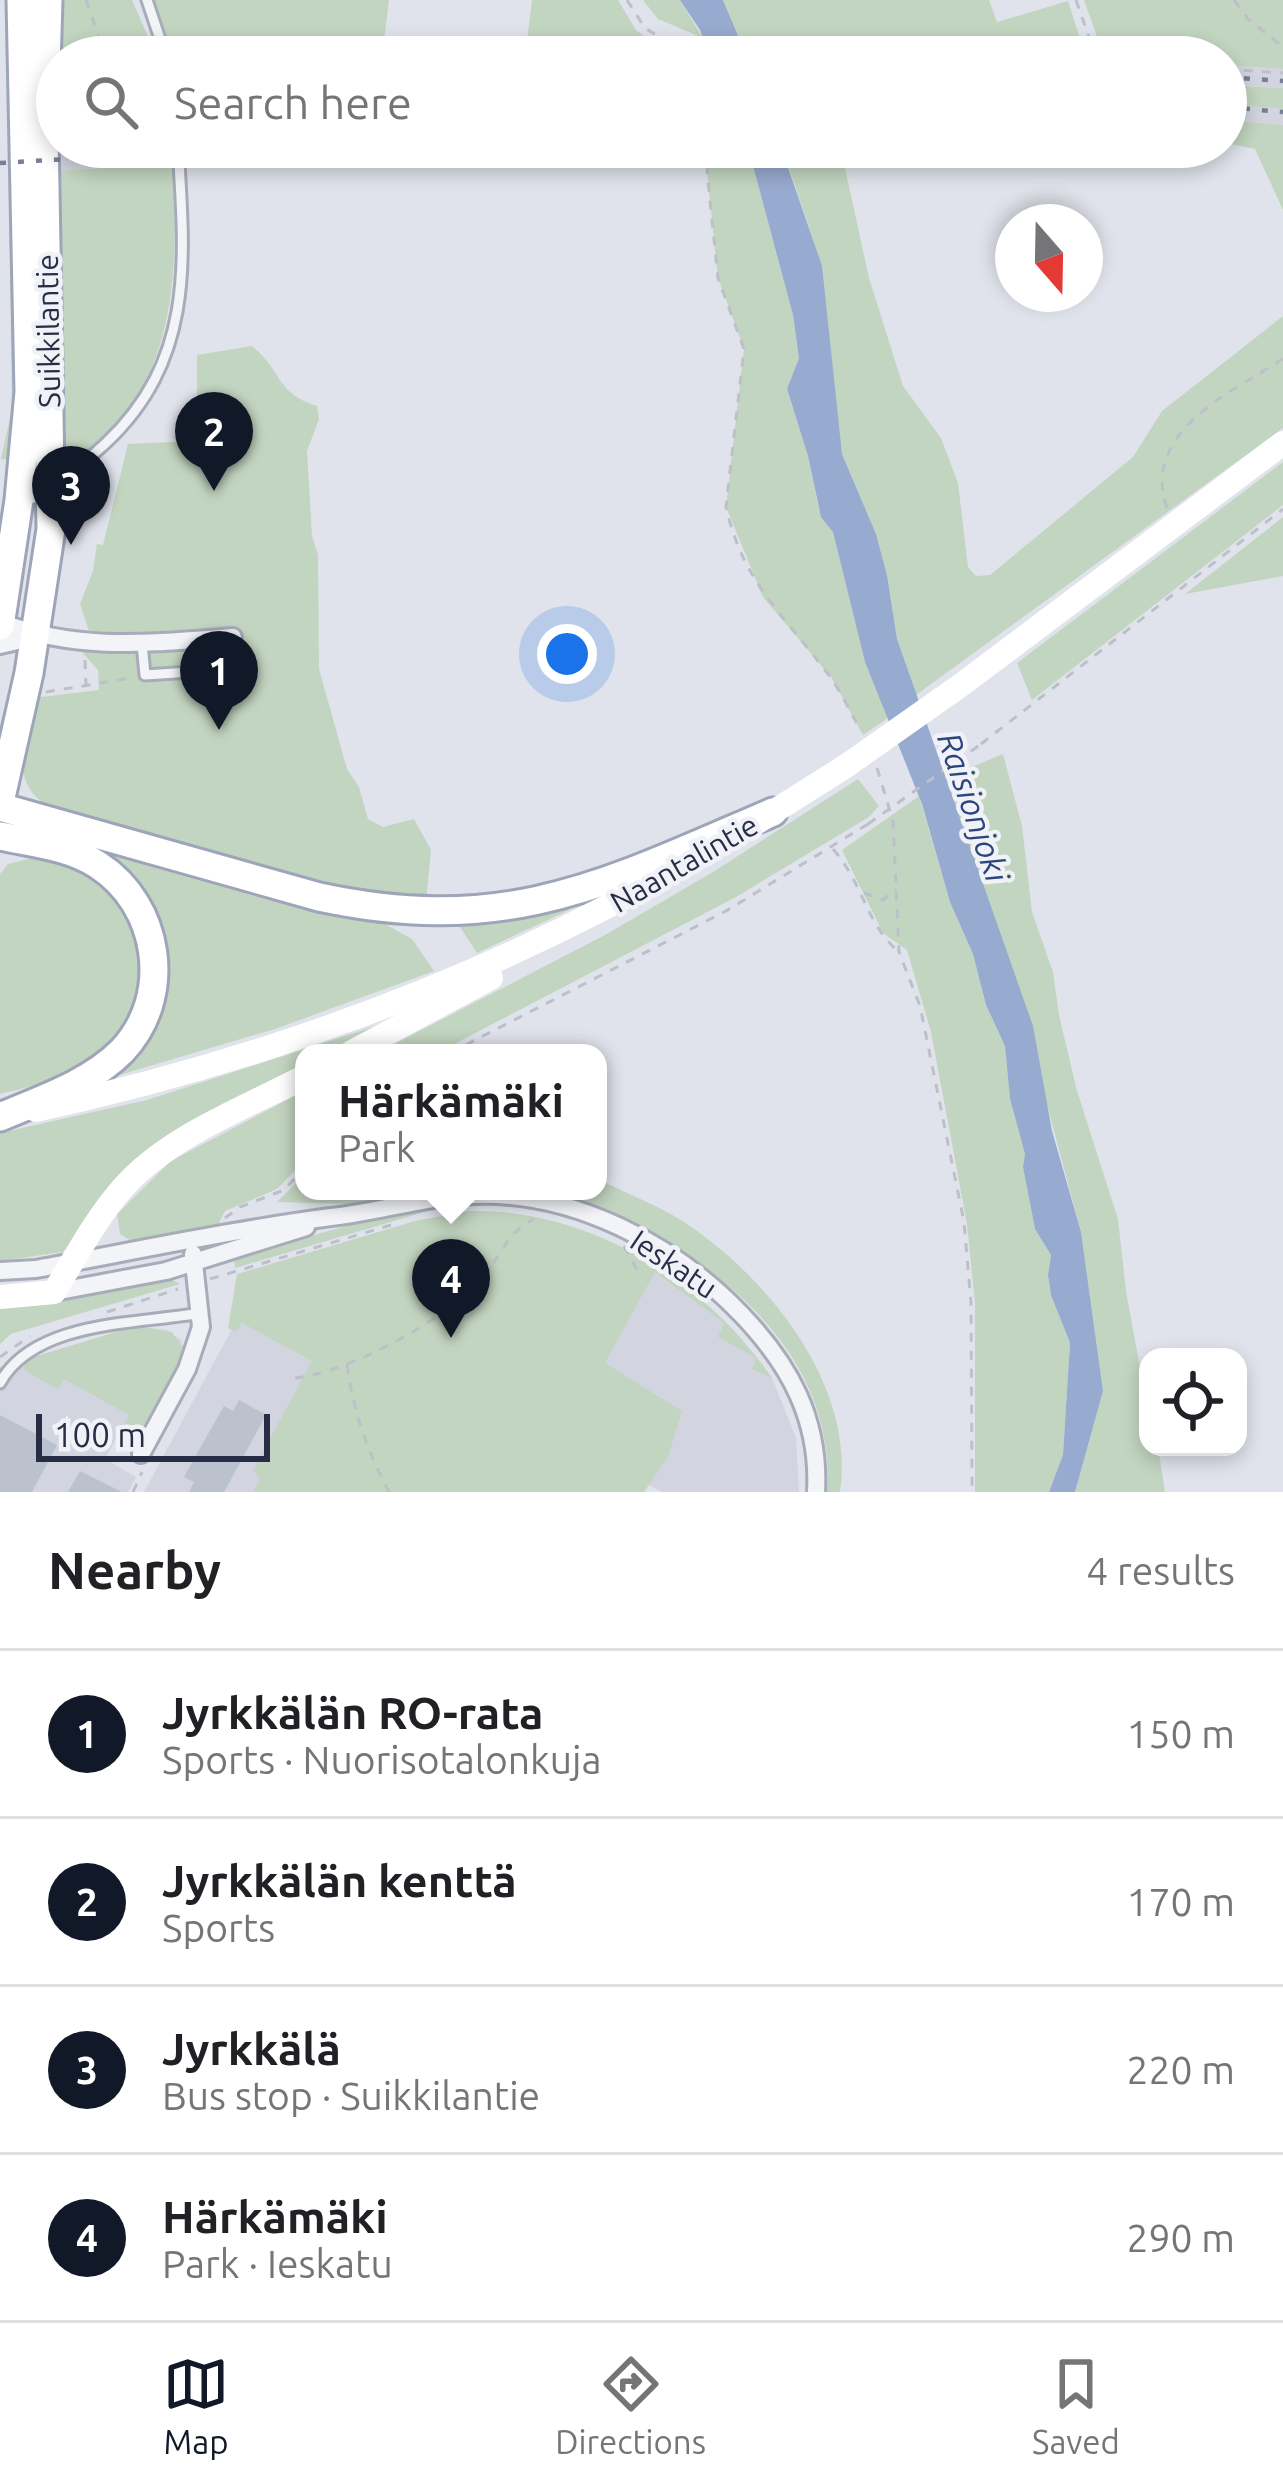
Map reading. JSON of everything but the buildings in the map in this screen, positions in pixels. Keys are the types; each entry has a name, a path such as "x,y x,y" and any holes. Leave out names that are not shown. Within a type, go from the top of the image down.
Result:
{"main road":[{"name":"Suikkilantie","path":"0,624 29,392 22,0"},
{"name":"Suikkilantie","path":"47,36 48,0"},
{"name":"Suikkilantie","path":"0,804 47,568 51,489 45,168"},
{"name":"Naantalintie","path":"0,1117 170,1077 313,1034 428,991 608,907 847,766 1283,443"},
{"path":"0,804 319,897 363,907 434,913 488,910 562,897 773,812"},
{"path":"0,836 73,852 109,873 143,916 154,964 146,1012 123,1049 67,1088 0,1117"},
{"path":"367,1044 471,990 608,907"},
{"path":"54,1292 119,1191 138,1172 197,1133 295,1082"},
{"name":"Ieskatu","path":"0,1297 54,1292"}],"street":[{"path":"0,624 36,636 142,644 233,637"},
{"path":"0,645 36,636"},
{"name":"Ieskatu","path":"0,1271 431,1200"},
{"name":"Ieskatu","path":"528,1200 574,1209 613,1224 694,1272 730,1303 785,1366 801,1395 812,1432 816,1492"},
{"name":"Ieskatu","path":"54,1292 194,1264 335,1217"},
{"path":"141,1454 187,1369 201,1328 190,1241"}],"lane":[{"path":"147,0 159,36"},
{"path":"18,506 51,489 123,425 164,365 180,306 179,168"},
{"path":"142,644 145,675 236,670 233,637"},
{"path":"0,1383 19,1356 35,1347 117,1322 201,1313"}],"path":[{"path":"86,0 99,36"},
{"path":"627,0 645,28 658,36"},
{"path":"1076,0 1089,36"},
{"path":"1234,0 1248,19 1283,47"},
{"path":"1247,70 1283,73"},
{"path":"707,168 718,278 744,349 726,507 730,526 763,597 831,677 863,735"},
{"path":"1175,523 1160,484 1170,445 1234,389 1283,359"},
{"path":"468,1044 727,911 868,824 981,744 1283,509"},
{"path":"38,693 145,675"},
{"path":"872,758 893,821 899,952"},
{"path":"832,847 852,870 870,916 899,952 920,1006 964,1222 971,1303 972,1492"},
{"path":"862,892 883,900 897,887"},
{"path":"222,1226 232,1211 272,1200 295,1178"},
{"path":"295,1378 347,1365 431,1320 484,1277 515,1229 541,1215 520,1210"},
{"path":"208,1280 406,1221"},
{"path":"637,1270 623,1244 639,1252"},
{"path":"347,1365 357,1413 389,1492"},
{"path":"133,1492 142,1476"}],"shaded area":[{"path":"1247,66 1283,69 1283,88 1247,85"},
{"path":"1247,106 1283,109 1283,125 1247,122"},
{"path":"657,1267 725,1321 772,1378 796,1438 799,1492 662,1492 605,1461 595,1381"},
{"path":"240,1314 329,1362 259,1492 144,1492"},
{"path":"136,1326 167,1330 181,1340 184,1349 124,1425 105,1459 136,1477 128,1492 0,1492 0,1367"}],"green space":[{"path":"61,0 132,0 148,36 60,36"},
{"path":"154,0 389,0 385,36 167,36"},
{"path":"532,0 618,0 644,36 528,36"},
{"path":"643,0 680,0 702,36 698,36 658,19"},
{"path":"723,0 989,0 997,22 1068,1 1079,36 738,36"},
{"path":"1084,0 1283,0 1283,69 1247,66 1247,36 1097,36"},
{"path":"1247,86 1283,88 1283,109 1247,106"},
{"path":"1247,122 1283,125 1283,210 1255,149 1247,147"},
{"path":"173,168 175,236 169,308 148,376 130,407 100,441 61,471 57,171"},
{"path":"707,168 754,168 793,315 799,358 787,390 819,510 833,532 865,662 888,718 863,735 831,677 763,597 726,507 744,349 718,278"},
{"path":"789,168 845,168 869,278 903,386 941,438 958,483 968,567 976,576 990,575 1133,457 1162,411 1283,316 1283,428 916,695 897,639 876,534 842,454 814,242"},
{"path":"9,185 17,185 16,421 8,460 1,459 12,409"},
{"path":"252,346 286,388 317,406 319,419 307,451 312,536 318,555 319,669 347,769 359,787 368,819 383,827 414,819 431,850 426,903 382,903 48,806 27,784 23,743 33,698 99,690 98,670 82,652 96,654 95,633 89,631 80,604 97,544 103,545 128,444 197,441 197,355"},
{"path":"1283,462 1283,505 1032,700 1017,663"},
{"path":"1283,517 1283,576 1185,594"},
{"path":"1003,754 1022,826 1032,912 1053,972 1077,1091 1118,1219 1139,1362 1139,1456 1159,1456 1165,1492 1075,1492 1103,1391 1081,1232 1042,1086 946,778"},
{"path":"858,779 879,806 869,817 736,897 454,1044 394,1044 605,935"},
{"path":"919,796 950,902 1005,1046 1010,1099 1025,1154 1023,1167 1035,1229 1051,1255 1051,1295 1070,1343 1063,1456 1049,1492 975,1492 975,1303 967,1224 931,1032 907,950 883,933 842,850"},
{"path":"81,846 277,901 378,920 412,939 434,971 275,1029 109,1078 161,950"},
{"path":"32,858 60,860 86,869 131,910 145,972 129,1027 92,1064 0,1094 0,874 8,864"},
{"path":"568,904 569,910 477,953 456,921"},
{"path":"385,1023 351,1044 320,1044"},
{"path":"295,1052 295,1075 181,1133 63,1252 0,1261 0,1133 147,1100"},
{"path":"295,1096 295,1170 277,1189 225,1211 216,1228 135,1243 120,1234 117,1214 171,1161"},
{"path":"607,1183 661,1209 713,1243 773,1302 819,1373 834,1412 841,1452 840,1492 827,1492 824,1436 807,1384 779,1338 742,1298 697,1262 573,1200 607,1200"},
{"path":"295,1184 295,1200 374,1200 352,1204 277,1202"},
{"path":"431,1210 235,1268 234,1257 350,1225"},
{"path":"469,1211 558,1222 641,1257 714,1311 745,1343 772,1378 752,1369 756,1358 718,1337 724,1323 655,1272 605,1363 682,1411 668,1457 644,1492 253,1492 260,1479 253,1470 312,1361 242,1323 235,1332 228,1328 237,1274 415,1221"},
{"path":"171,1279 180,1284 11,1334 0,1344 0,1302"},
{"path":"136,1326 172,1332 184,1349 180,1366 142,1428 123,1427 129,1415 64,1379 58,1389 25,1371 23,1364 31,1358"}],"water":[{"path":"680,0 723,0 738,36 702,36"},
{"path":"754,168 788,168 822,266 842,454 876,534 897,639 1033,1026 1052,1131 1081,1232 1103,1391 1075,1492 1049,1492 1063,1455 1070,1343 1051,1295 1051,1255 1035,1229 1023,1167 1025,1154 1010,1099 1005,1046 950,902 922,804 865,662 833,532 821,517 787,389 799,358 793,315"}],"railway":[{"path":"1247,78 1283,81"},
{"path":"1247,109 1283,112"},
{"path":"0,163 36,161"}],"place":[{"name":"Jyrkkälän kenttä","path":"214,491"},
{"name":"Jyrkkälä","path":"71,545"},
{"name":"Jyrkkälän RO-rata","path":"219,730"},
{"name":"Härkämäki","path":"451,1338"}],"water label":[{"name":"Raisionjoki","path":"974,807"}]}
